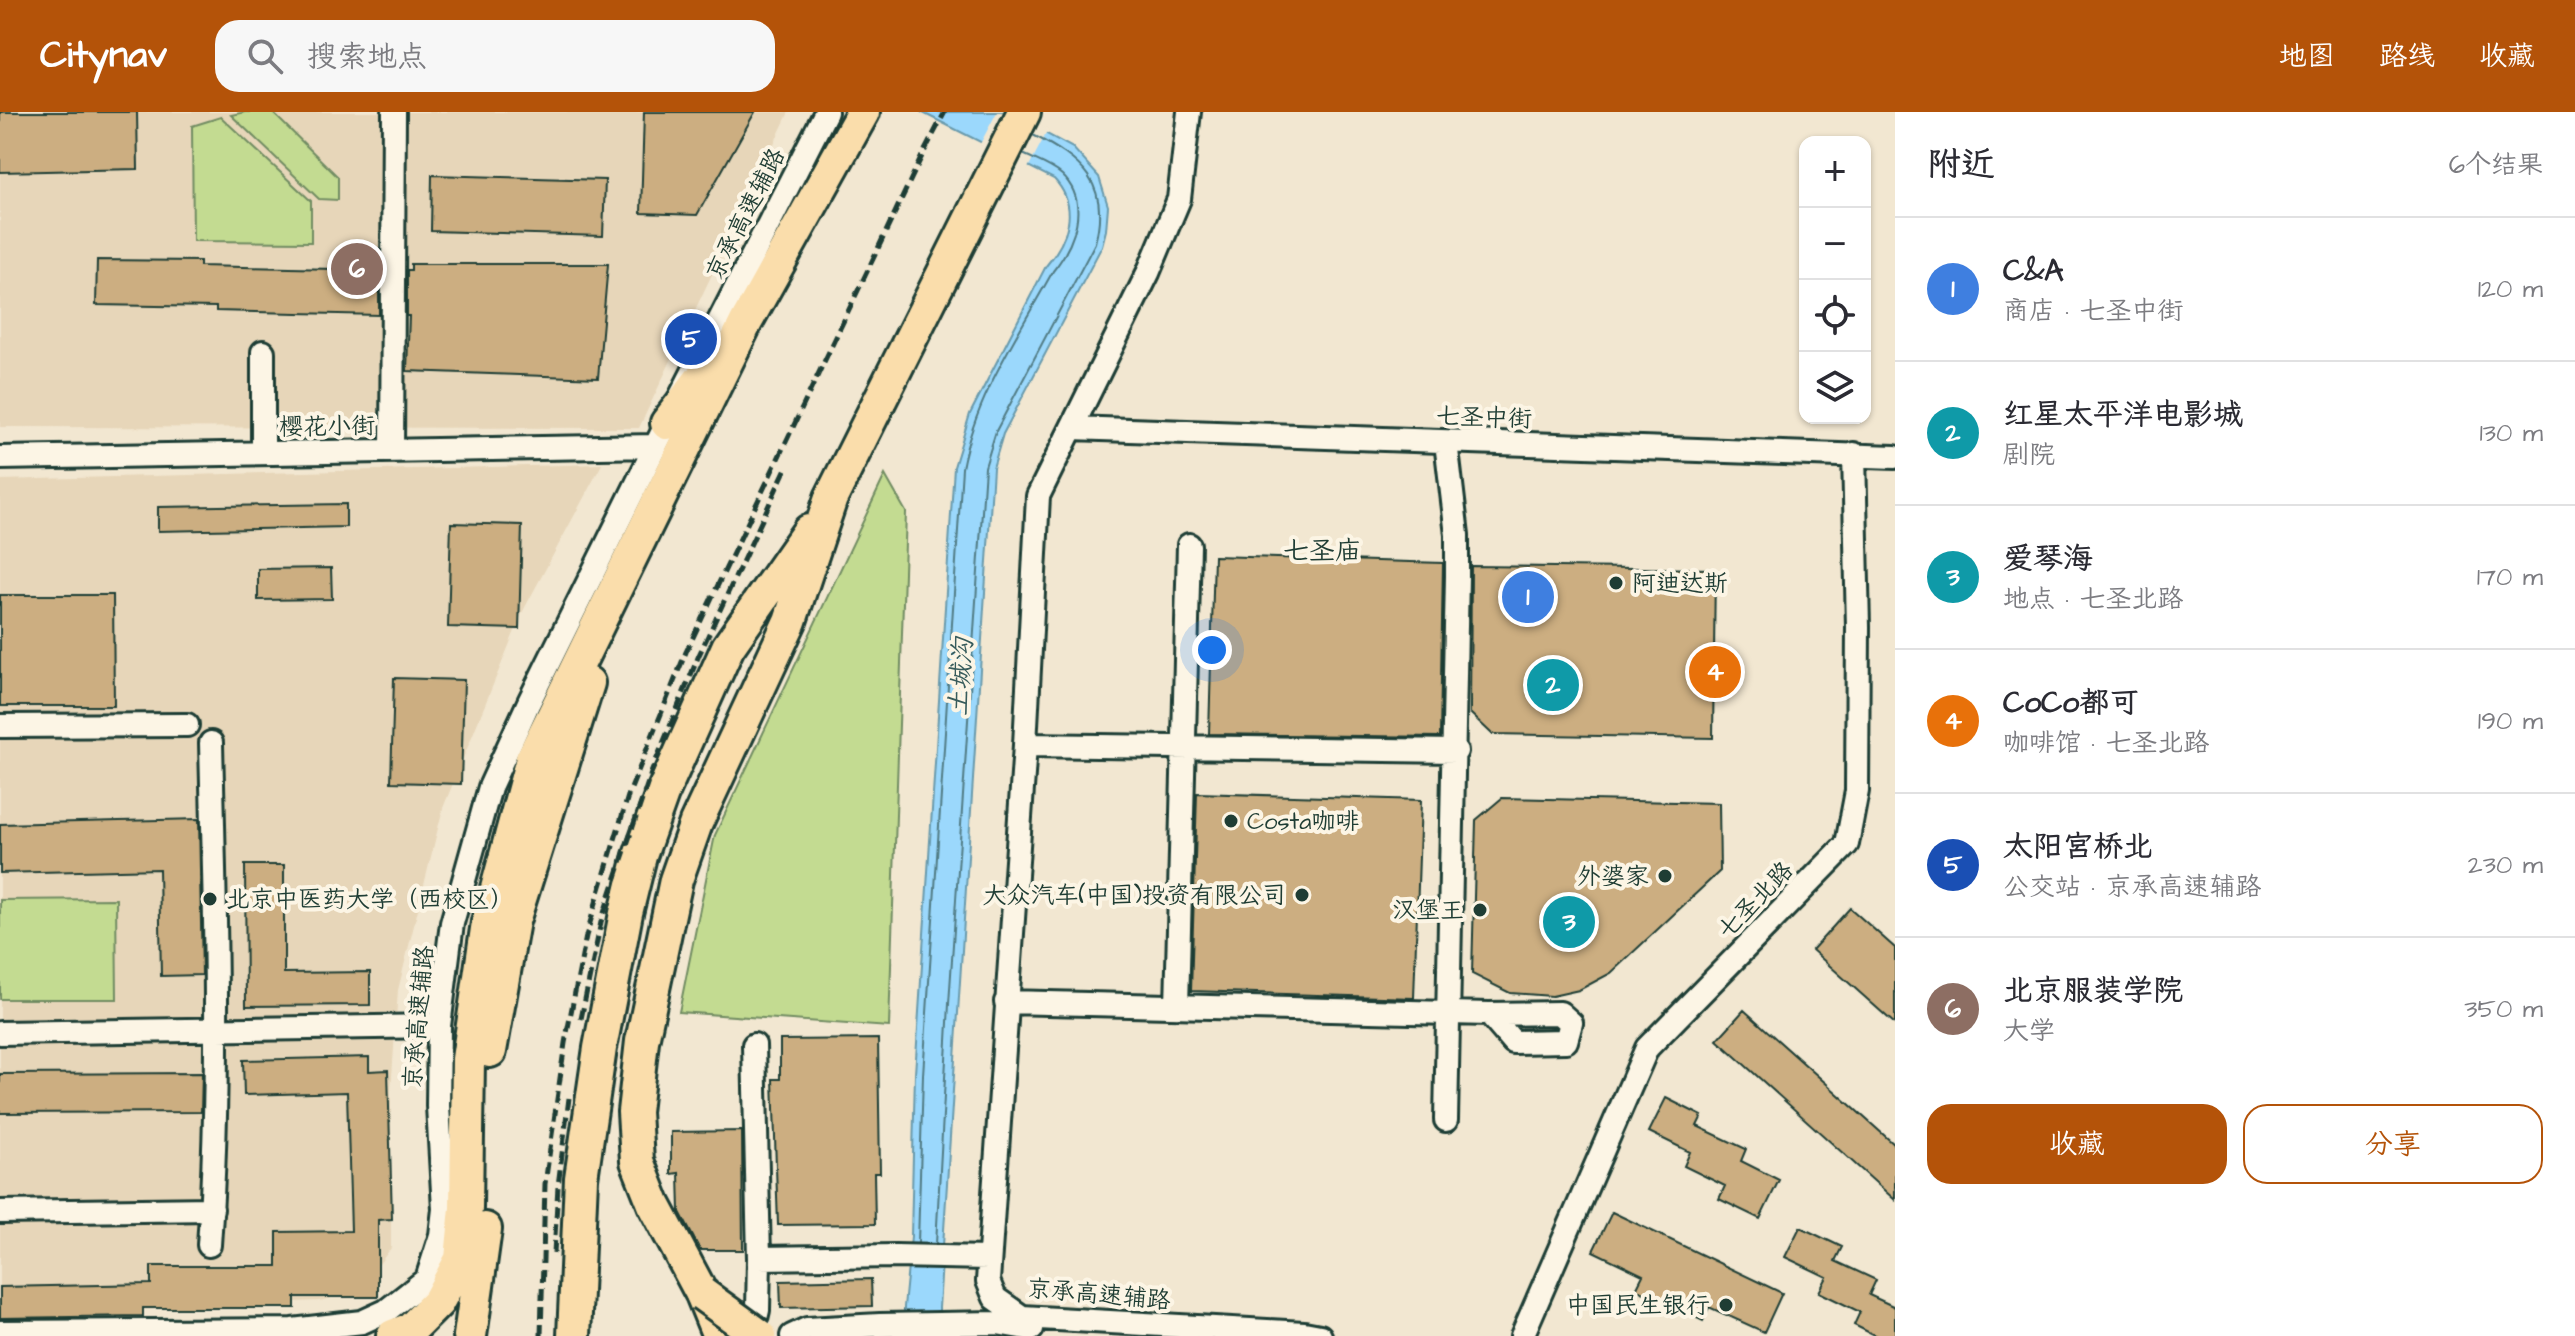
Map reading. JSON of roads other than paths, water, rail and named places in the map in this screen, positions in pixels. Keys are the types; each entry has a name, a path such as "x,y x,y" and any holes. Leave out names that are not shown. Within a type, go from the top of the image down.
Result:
{"highway":[{"path":"719,1336 702,1294 672,1242 637,1161 634,1112 642,1041 676,880 696,823 790,621 831,498 1024,112"},
{"path":"393,1336 411,1329 438,1302 461,1259 466,1208 468,1059 488,922 532,759 746,322 862,114"},
{"path":"662,435 746,322"},
{"path":"574,1326 581,1178 600,1048 640,856 662,794 728,647 831,498"},
{"path":"470,1336 485,1239 489,1058 513,921 629,558"},
{"path":"702,1294 760,1336"}],"street":[{"path":"392,451 394,112"},
{"name":"京承高速辅路","path":"0,1332 336,1327 362,1322 386,1311 427,1279 441,1235 444,1209 438,1106 439,1026 452,923 490,787 529,702 826,112"},
{"name":"京承高速辅路","path":"1189,112 1179,199 1148,273 1038,496 1025,745 988,1281 995,1298 1022,1317 1320,1336"},
{"path":"263,352 263,453"},
{"name":"七圣中街","path":"1072,428 1895,457"},
{"name":"樱花小街","path":"0,458 392,451 662,435"},
{"path":"1446,442 1457,535 1456,751 1446,1120"},
{"name":"七圣北路","path":"1522,1336 1647,1048 1847,844 1857,791 1858,627 1854,454"},
{"path":"1177,1006 1189,545"},
{"path":"0,726 187,725"},
{"path":"209,1245 218,1031 211,743"},
{"path":"1025,745 1456,751"},
{"path":"1006,1002 1489,1014"},
{"path":"0,1033 439,1026"},
{"path":"752,1336 758,1310 759,1258 754,1045"},
{"path":"0,1212 212,1209"},
{"path":"759,1258 988,1258"},
{"path":"792,1336 807,1329 997,1323 1068,1336"}],"water":[{"name":"土城沟","path":"921,112 1006,112 1073,148 1099,177 1108,206 1102,246 1003,434 993,468 939,1336 904,1336 904,1307 911,1236 915,1074 954,467 970,414 1046,266 1060,245 1069,212 1062,190 1054,179"}],"railway":[{"path":"541,1336 545,1184 565,1043 586,936 628,796 686,652 945,112"},
{"path":"581,1019 601,922 651,773 699,655 787,466"},
{"path":"554,1253 558,1186 569,1098"}],"place":[{"name":"北京服装学院","path":"357,269"},
{"name":"太阳宫桥北","path":"691,339"},
{"name":"阿迪达斯","path":"1616,583"},
{"name":"C&A","path":"1528,597"},
{"name":"CoCo都可","path":"1715,672"},
{"name":"红星太平洋电影城","path":"1553,685"},
{"name":"Costa咖啡","path":"1231,821"},
{"name":"外婆家","path":"1665,876"},
{"name":"大众汽车(中国)投资有限公司","path":"1302,895"},
{"name":"北京中医药大学（西校区）","path":"210,899"},
{"name":"汉堡王","path":"1480,910"},
{"name":"爱琴海","path":"1569,922"},
{"name":"中国民生银行","path":"1726,1305"}],"district":[{"name":"七圣庙","path":"1322,550"}]}
